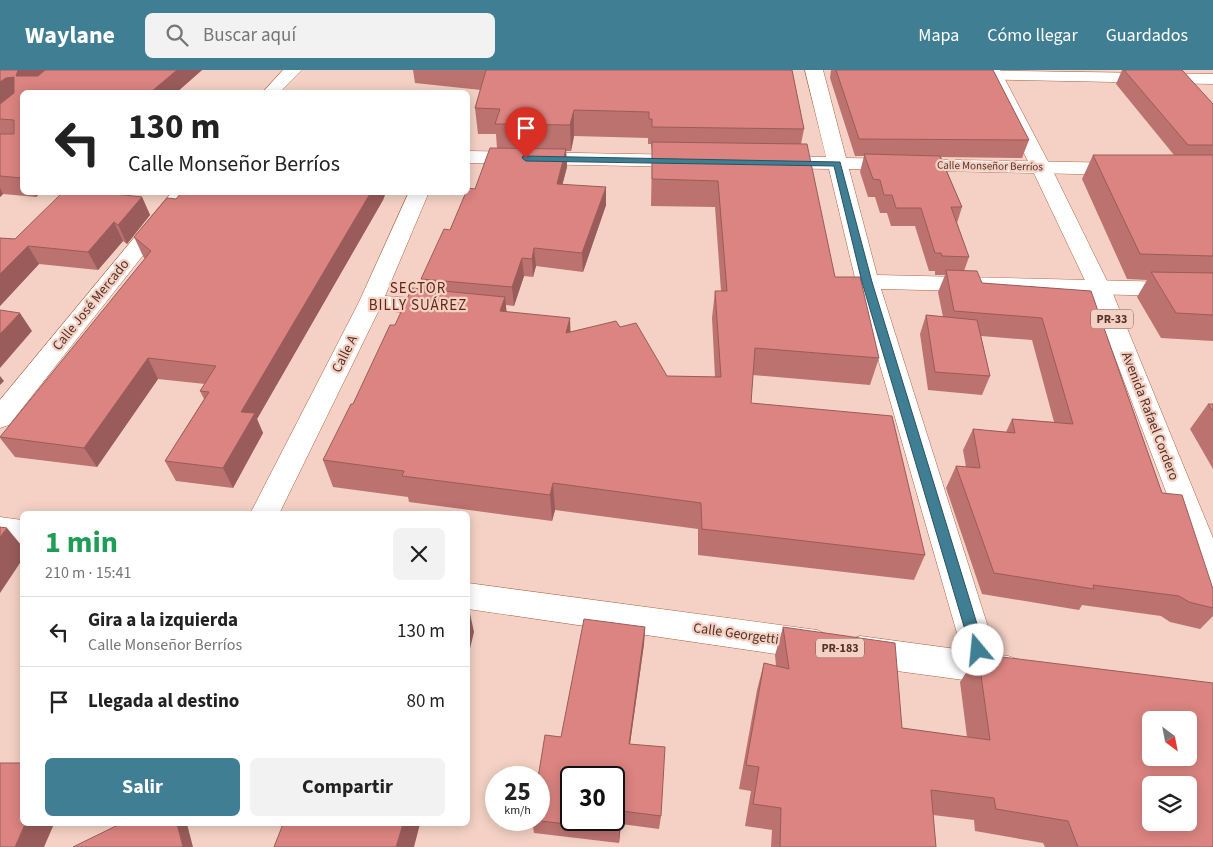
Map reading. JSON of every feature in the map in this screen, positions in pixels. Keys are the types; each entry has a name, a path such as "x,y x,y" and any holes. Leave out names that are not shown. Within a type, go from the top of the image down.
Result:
{"street":[{"path":"274,90 293,70"},
{"path":"816,71 867,282 984,668"},
{"path":"953,74 992,72 1177,74 1213,79"},
{"name":"Avenida Rafael Cordero","path":"992,72 1042,167 1100,289 1213,576"},
{"path":"1177,74 1194,93"},
{"path":"470,157 707,161"},
{"name":"Calle Monseñor Berríos","path":"757,162 1146,169"},
{"name":"Calle José Mercado","path":"0,418 180,195"},
{"name":"Calle A","path":"266,511 371,302 418,195"},
{"path":"867,282 1100,289 1213,290"},
{"path":"371,302 459,310"},
{"path":"0,529 20,532"},
{"name":"Calle Georgetti","path":"470,596 1032,674"}],"building":[{"path":"0,70 18,70 16,76 38,76 45,70 177,70 153,90 20,90 20,178 0,176 0,134 14,134 14,120 0,119 0,104 14,93 14,77 6,78 0,82"},
{"path":"486,70 792,70 804,129 652,127 652,119 649,119 649,112 574,110 570,125 495,124 500,109 475,108"},
{"path":"836,70 993,70 1029,140 859,139"},
{"path":"1124,70 1182,70 1213,104 1213,145 1188,145"},
{"path":"652,142 807,144 835,277 860,277 879,358 755,348 751,403 892,416 925,555 702,529 701,503 553,483 550,495 402,476 404,471 323,460 351,404 353,404 390,325 395,325 412,288 505,297 500,311 570,318 566,333 616,321 620,327 636,323 667,376 721,377 715,291 727,291 718,181 652,179"},
{"path":"490,148 566,149 557,184 606,187 582,253 534,248 532,259 522,258 512,287 421,279 444,229 450,230 465,195 470,195 470,188 475,189"},
{"path":"864,154 940,156 962,207 951,207 969,257 942,256 941,253 935,253 921,208 896,208 892,195 884,195 880,180 873,179"},
{"path":"1093,155 1213,155 1213,256 1140,254"},
{"path":"60,195 124,195 142,197 118,225 114,222 88,252 28,246 0,274 0,238 15,239"},
{"path":"179,195 369,195 241,412 255,413 223,468 165,461 209,392 200,391 216,366 148,358 84,448 0,437 151,251 134,237 167,198 176,199"},
{"path":"946,270 977,271 982,283 1091,291 1162,493 1182,495 1213,589 1213,608 1189,602 1179,596 1093,585 1094,589 994,573 956,466 980,468 973,429 1015,433 1012,419 1073,424 1042,318 954,311"},
{"path":"1151,272 1213,273 1213,315 1176,313"},
{"path":"0,310 20,313 0,334"},
{"path":"926,315 977,320 990,376 935,372"},
{"path":"1208,404 1213,404 1213,411"},
{"path":"0,527 7,528 0,537"},
{"path":"584,619 645,627 629,744 665,747 661,816 625,811 625,766 560,766 560,823 550,822 550,766 540,766 545,735 561,737"},
{"path":"783,627 895,643 902,728 990,740 978,654 1213,683 1213,847 1078,847 1068,821 996,809 994,798 931,790 936,847 780,847 781,808 753,804 759,767 746,765 764,663 789,669"},
{"path":"0,763 20,763 20,826 24,826 15,847 0,847"},
{"path":"116,826 178,826 183,847 73,847"},
{"path":"282,826 402,826 396,847 274,847"}],"district":[{"name":"SECTOR BILLY SUÁREZ","path":"418,296"}],"route":[{"path":"526,158 837,164 867,282 978,650"}]}
